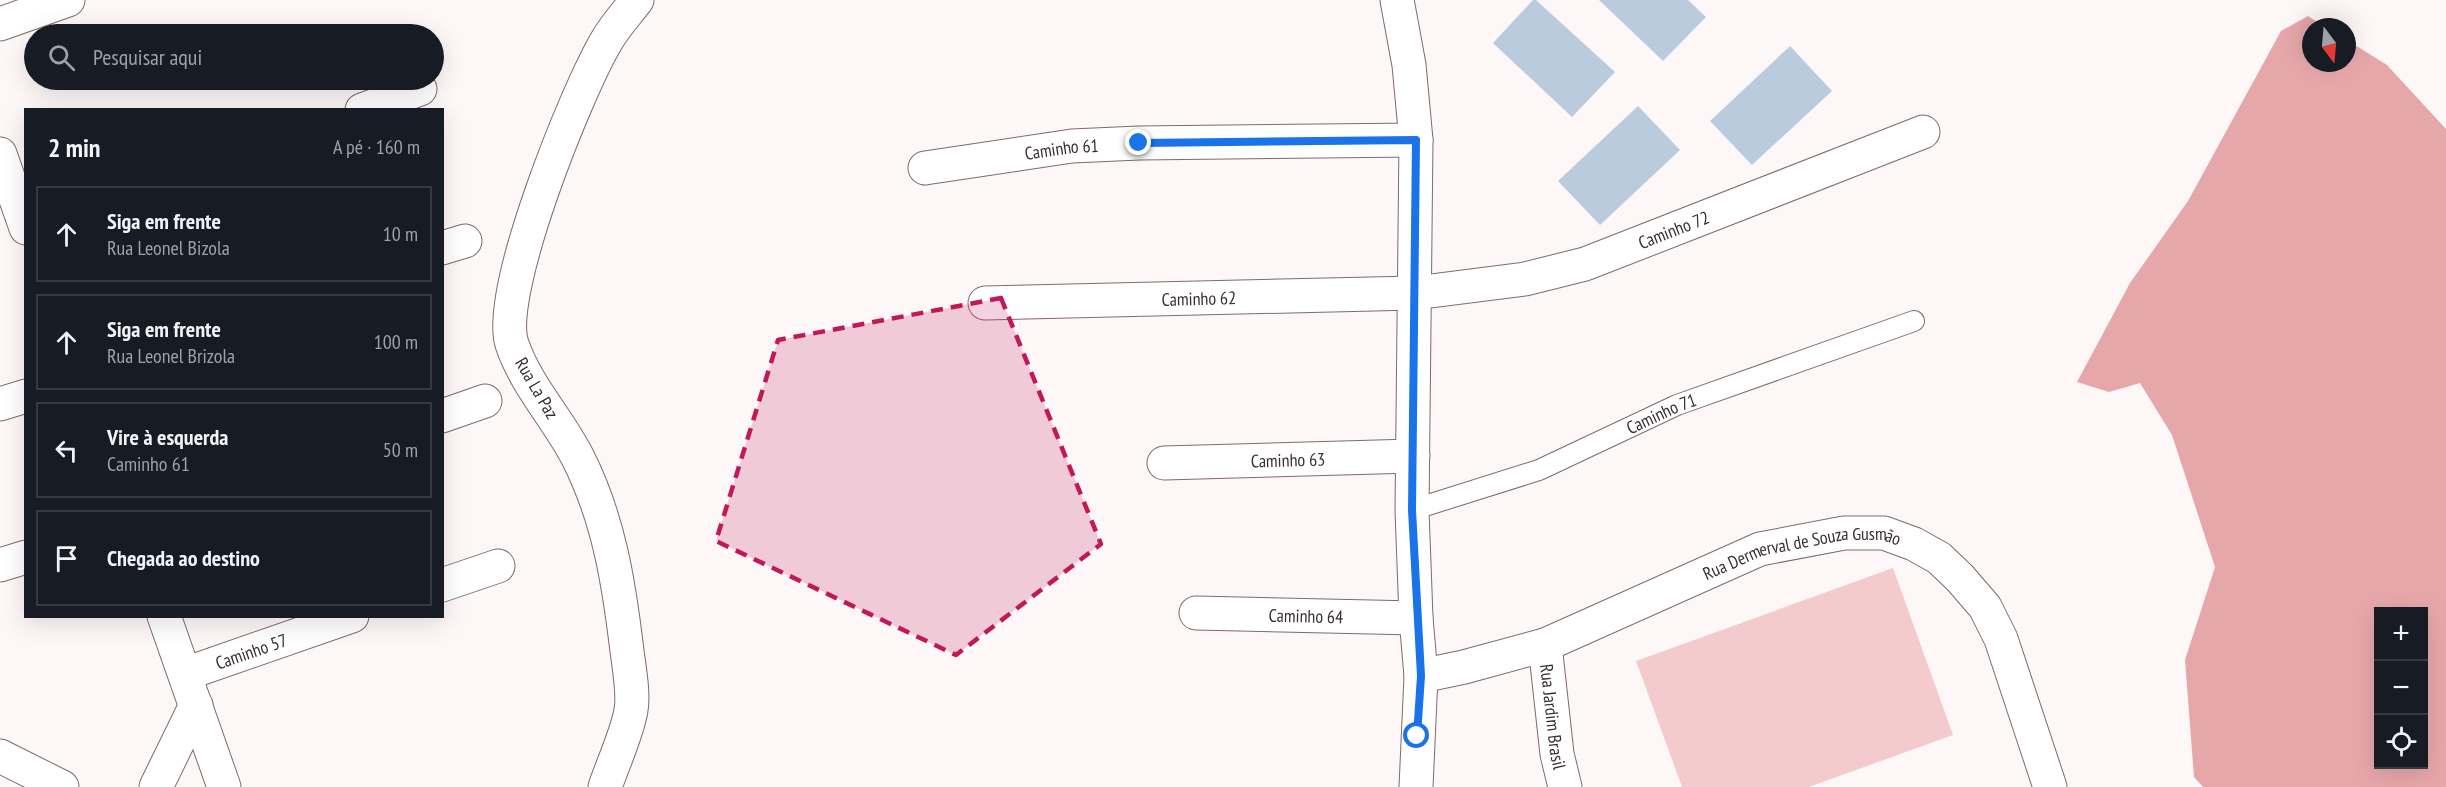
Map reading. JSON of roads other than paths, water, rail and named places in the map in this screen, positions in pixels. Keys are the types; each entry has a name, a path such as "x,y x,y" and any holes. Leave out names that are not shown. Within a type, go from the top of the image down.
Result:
{"street":[{"path":"0,24 68,0"},
{"name":"Rua La Paz","path":"604,787 632,709 629,662 615,562 605,525 579,458 527,374 512,344 509,323 512,296 530,226 582,86 607,39 637,0"},
{"path":"1397,0 1409,65 1416,140 1412,510 1416,618 1421,676 1416,787"},
{"path":"368,108 417,90"},
{"name":"Caminho 72","path":"1415,293 1525,279 1585,264 1923,132"},
{"name":"Caminho 61","path":"925,168 1072,146 1139,143 1416,140"},
{"path":"0,154 24,224"},
{"path":"0,235 24,227"},
{"name":"Caminho 62","path":"985,303 1415,293"},
{"path":"0,404 24,397"},
{"path":"444,415 485,401"},
{"name":"Caminho 63","path":"1164,463 1413,456"},
{"name":"Rua Dermerval de Souza Gusmão","path":"1421,676 1545,645 1760,549 1844,533 1884,533 1914,544 1939,558 1985,607 2001,639 2050,787"},
{"path":"0,565 24,557"},
{"path":"444,584 498,566"},
{"name":"Caminho 64","path":"1196,613 1416,618"},
{"path":"165,618 224,787"},
{"name":"Caminho 57","path":"190,689 348,618"},
{"name":"Rua Jardim Brasil","path":"1545,645 1557,754 1565,787"},
{"path":"156,787 190,689"},
{"path":"0,756 63,787"}],"lane":[{"name":"Caminho 71","path":"1412,510 1539,470 1677,405 1914,321"}]}
